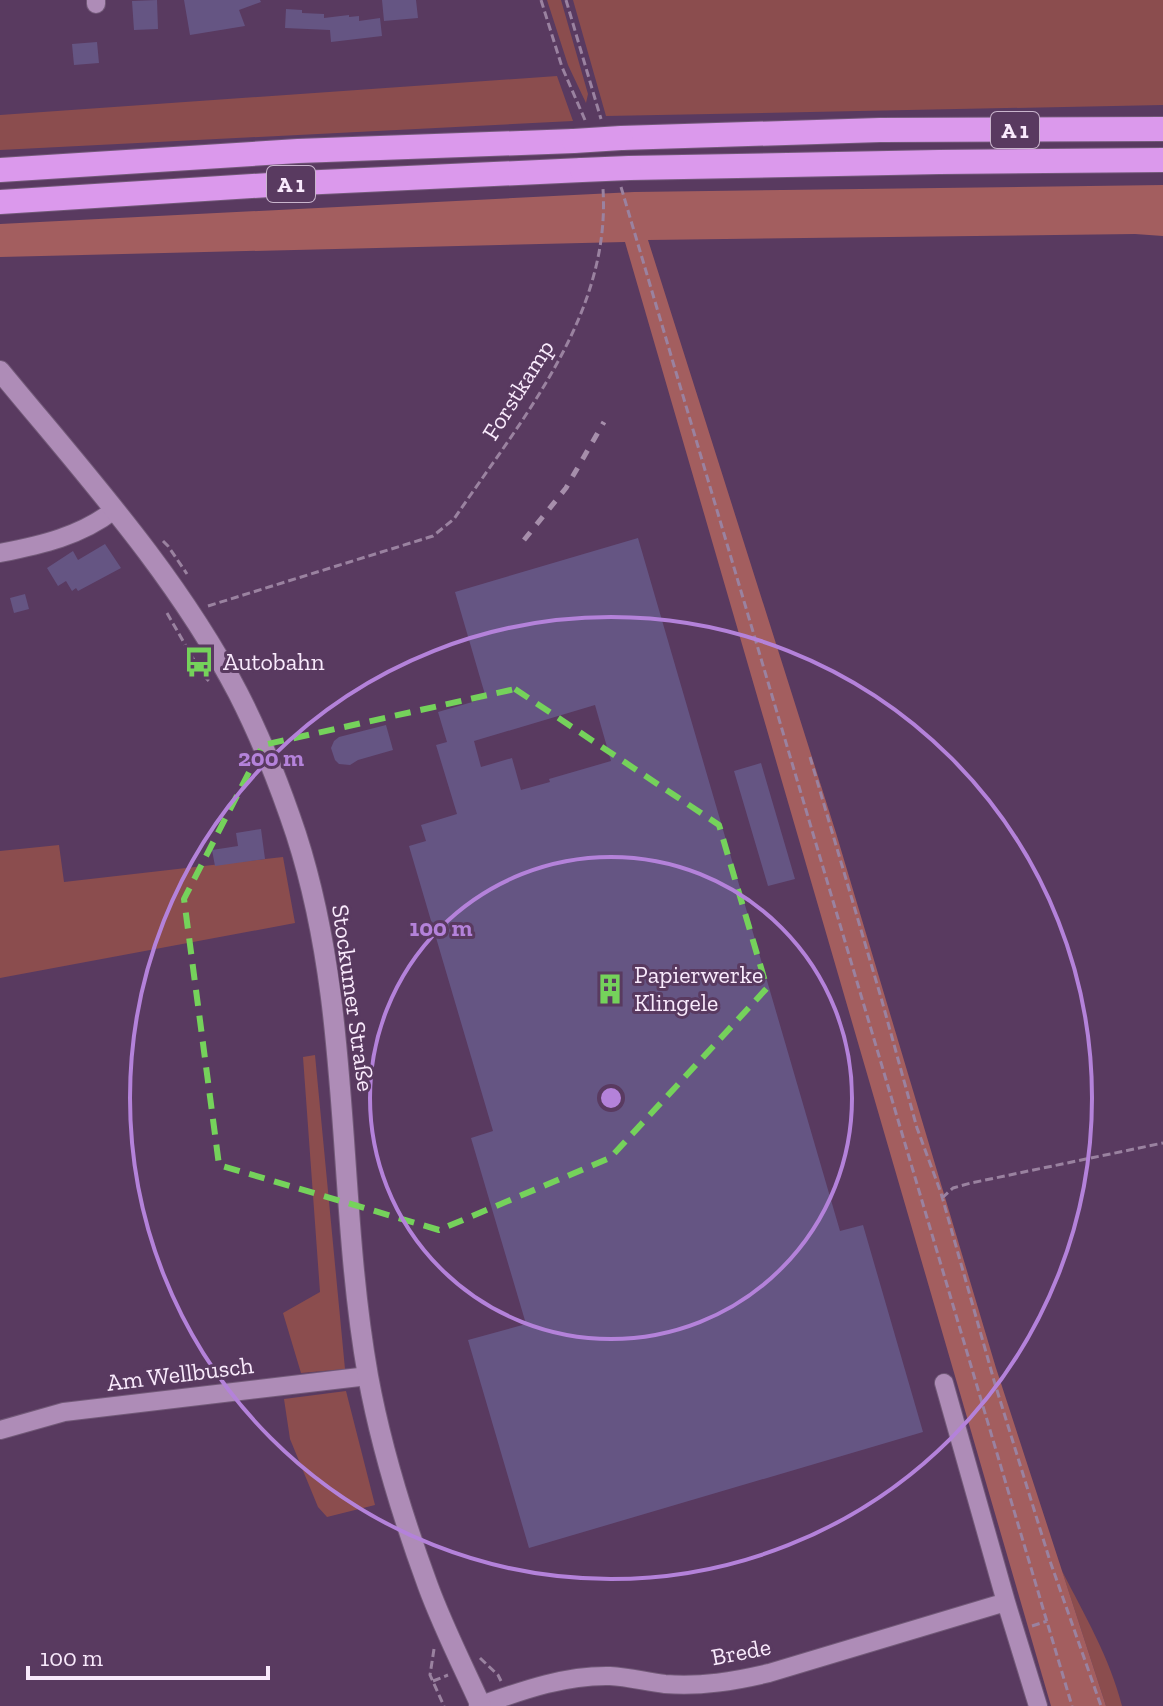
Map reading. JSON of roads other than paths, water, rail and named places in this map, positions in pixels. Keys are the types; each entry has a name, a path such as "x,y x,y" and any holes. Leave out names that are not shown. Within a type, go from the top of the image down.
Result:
{"highway":[{"name":"A 1","path":"0,170 611,130 1156,129"},
{"name":"A 1","path":"0,202 300,183 591,174 625,176 939,162 1158,160"}],"main road":[{"name":"Stockumer Straße","path":"0,371 151,557 190,613 238,693 277,778 311,889 331,991 352,1239 368,1376 398,1493 429,1588 480,1706"}],"street":[{"path":"0,553 75,533 114,510"},
{"name":"Am Wellbusch","path":"0,1430 64,1412 368,1376"},
{"path":"944,1383 1038,1706"},
{"name":"Brede","path":"480,1706 553,1682 609,1676 666,1684 733,1682 1006,1602"}],"railway":[{"path":"524,540 566,488 604,422"}],"place":[{"name":"Autobahn","path":"199,662"},
{"name":"Papierwerke Klingele","path":"610,989"}]}
